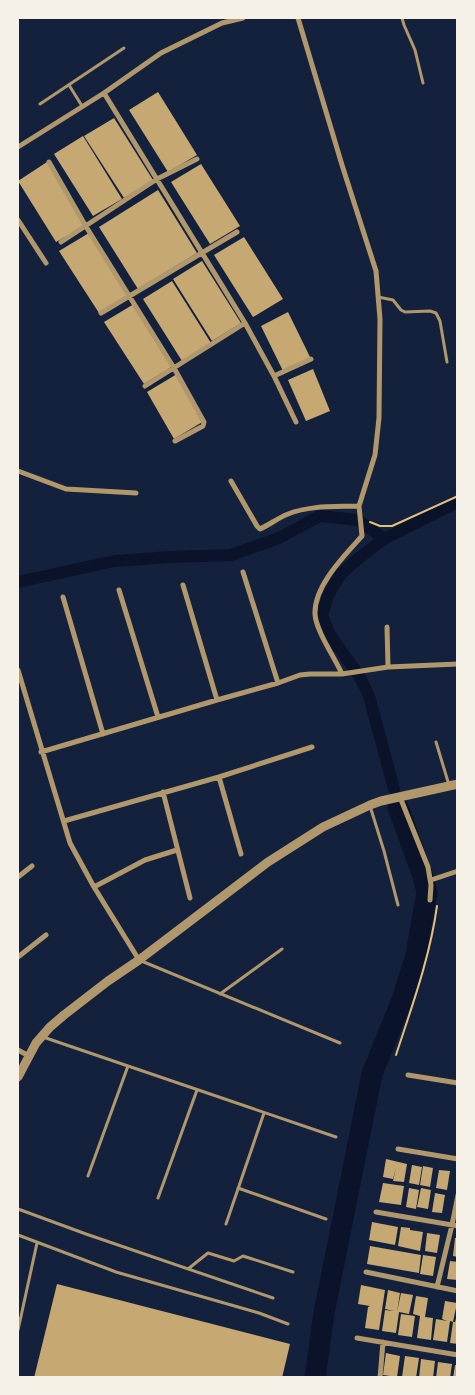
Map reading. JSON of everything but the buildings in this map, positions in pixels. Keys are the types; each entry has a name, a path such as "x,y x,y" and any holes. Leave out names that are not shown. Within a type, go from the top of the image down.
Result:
{"street":[{"path":"18,147 104,93 161,53 222,23 243,18"},
{"path":"298,18 342,166 376,271 381,297 380,418 375,455 359,506 362,536 329,574 317,600 315,615 322,635 345,674"},
{"path":"104,93 246,323 296,422"},
{"path":"61,242 157,179 197,159"},
{"path":"49,162 85,226 174,368 205,423 203,426 175,441"},
{"path":"18,220 46,263"},
{"path":"101,313 237,232"},
{"path":"145,386 246,323"},
{"path":"274,376 311,359"},
{"path":"18,471 66,488 136,493"},
{"path":"231,482 260,528 288,514 309,508 321,506 359,506"},
{"path":"243,572 278,684"},
{"path":"183,585 217,700"},
{"path":"119,590 158,717"},
{"path":"63,596 103,734"},
{"path":"387,627 388,667"},
{"path":"42,752 305,675 345,674 388,667 458,664"},
{"path":"18,670 70,843 94,887 139,960"},
{"path":"64,821 219,777 312,747"},
{"path":"219,777 241,854"},
{"path":"18,1077 36,1043 64,1015 268,862 323,827 370,805 453,785"},
{"path":"163,792 190,898"},
{"path":"400,797 428,867 431,880 430,900"},
{"path":"94,887 145,860 177,850"},
{"path":"18,876 32,866"},
{"path":"431,880 458,871"},
{"path":"18,957 46,935"},
{"path":"18,1050 29,1056"},
{"path":"408,1075 458,1083"},
{"path":"398,1149 458,1159"},
{"path":"437,1287 455,1226 458,1196"},
{"path":"376,1212 455,1226"},
{"path":"366,1272 458,1291"},
{"path":"357,1338 458,1356"},
{"path":"380,1378 384,1342"}],"lane":[{"path":"402,18 415,50 423,83"},
{"path":"40,104 124,48"},
{"path":"69,85 82,106"},
{"path":"381,297 391,298 405,312 430,311 436,313 440,322 448,362"},
{"path":"436,742 453,785"},
{"path":"370,805 398,905"},
{"path":"219,994 282,949"},
{"path":"139,960 340,1043"},
{"path":"42,1036 336,1138"},
{"path":"88,1176 128,1066"},
{"path":"158,1198 197,1090"},
{"path":"226,1224 264,1113"},
{"path":"238,1188 326,1219"},
{"path":"18,1209 273,1298"},
{"path":"18,1235 116,1272 259,1313 288,1324"},
{"path":"18,1330 37,1243"},
{"path":"188,1269 208,1253 234,1261 243,1256 293,1272"}],"path":[{"path":"367,520 376,525 392,526 458,496"},
{"path":"396,1055 417,990 433,931 438,900"}],"waterway":[{"path":"394,789 369,696 360,677 330,635 322,615 329,593 341,574 359,558 384,539 458,503"},
{"path":"18,582 114,561 231,555 279,538 320,516 358,520 384,539"},
{"path":"315,1378 324,1313 372,1074 402,1000 416,955 427,892 398,807"}]}
